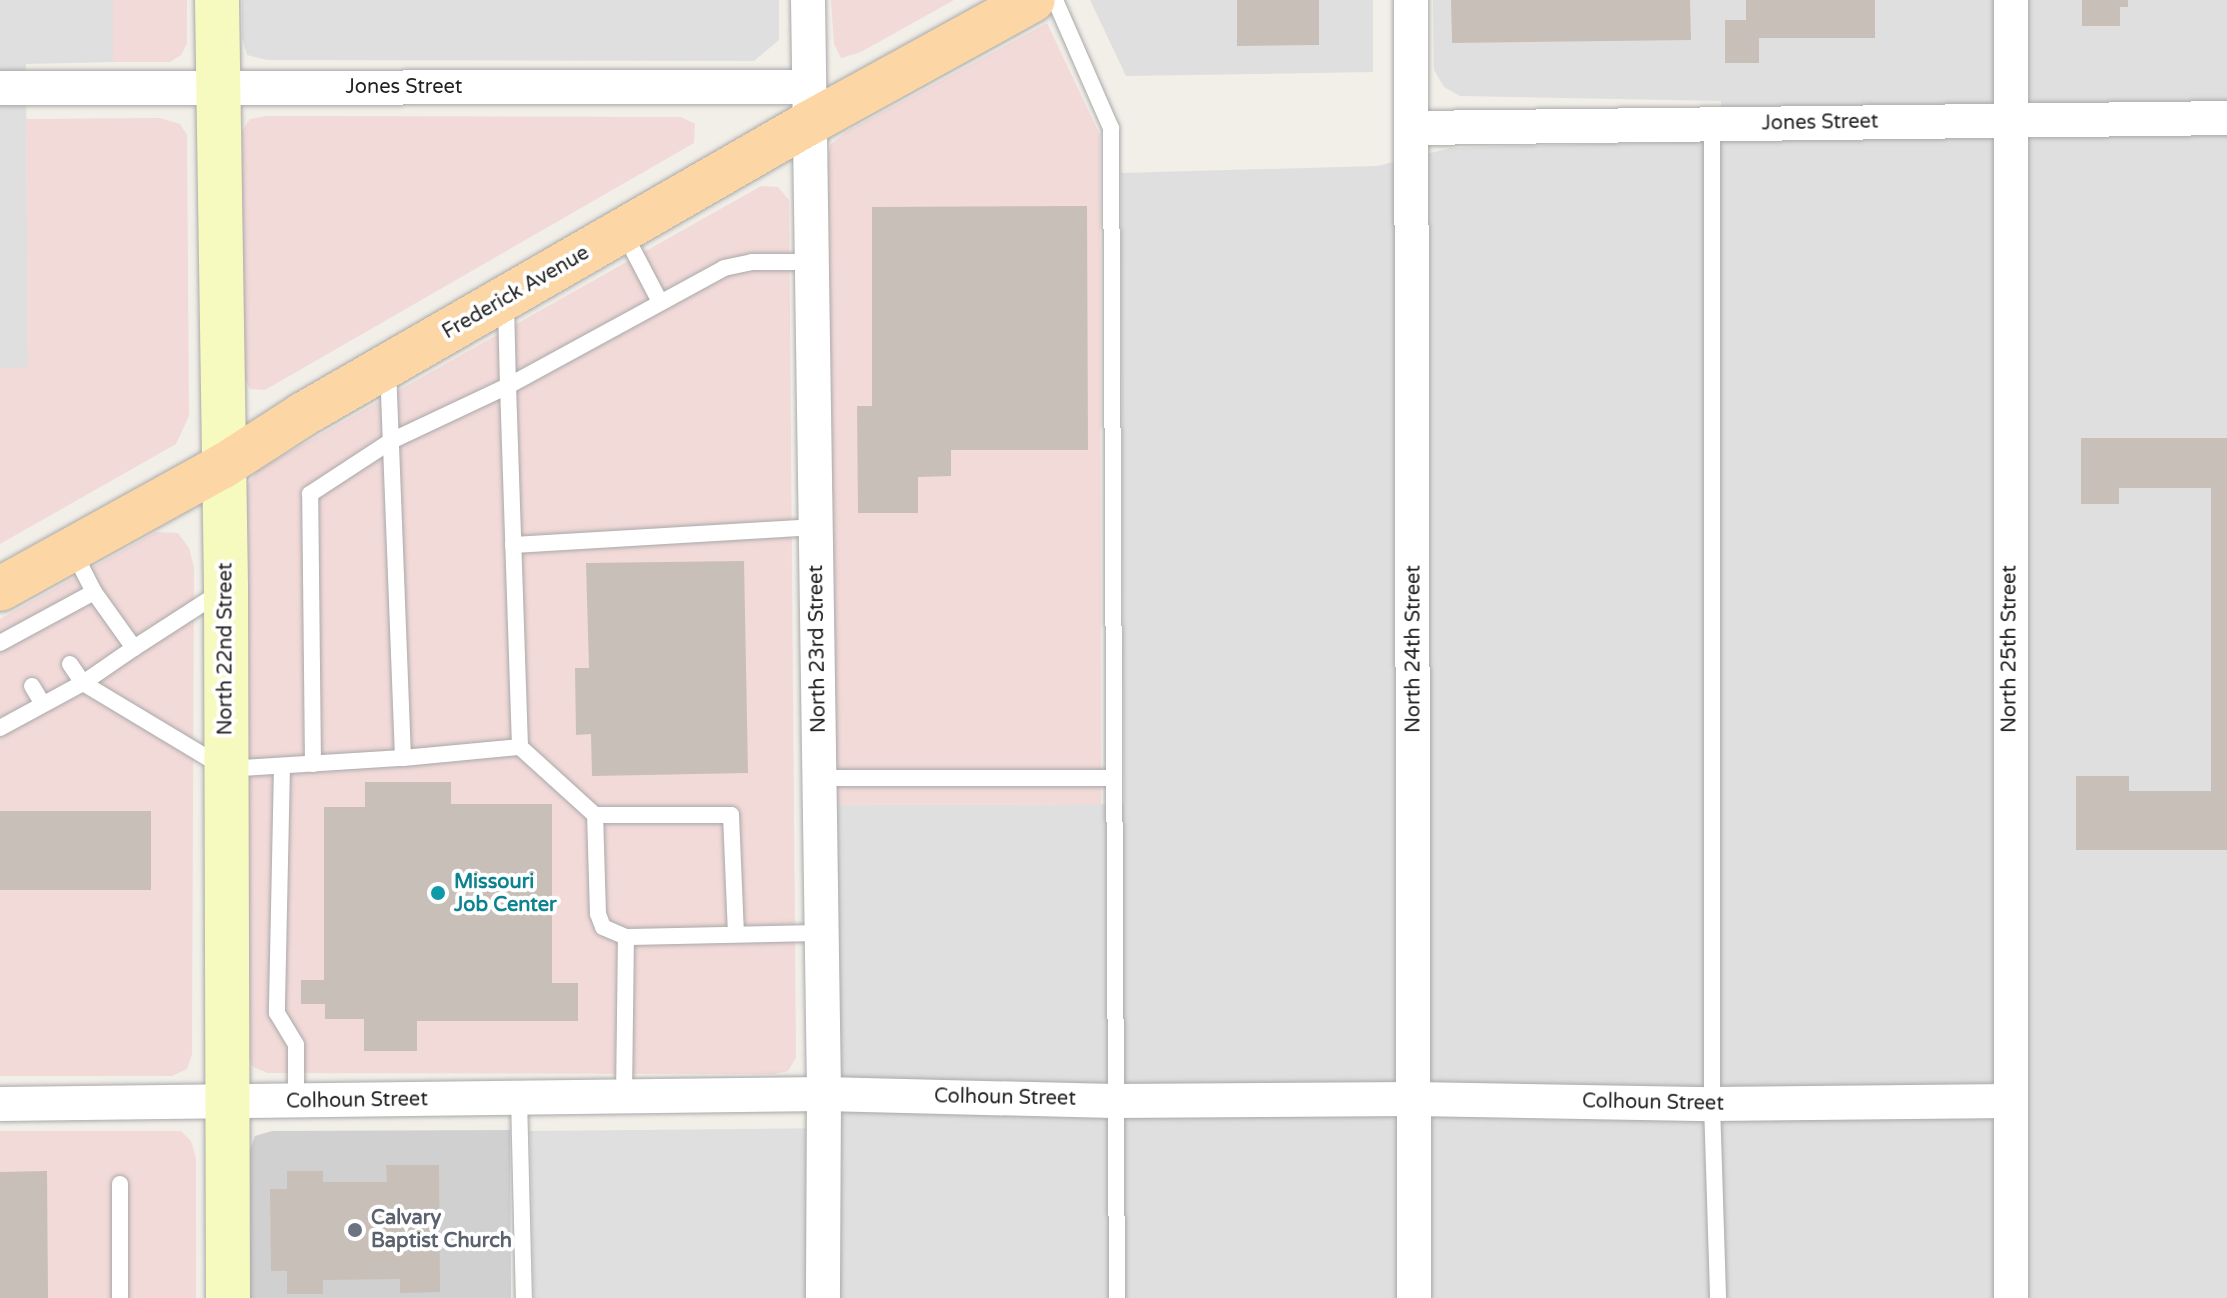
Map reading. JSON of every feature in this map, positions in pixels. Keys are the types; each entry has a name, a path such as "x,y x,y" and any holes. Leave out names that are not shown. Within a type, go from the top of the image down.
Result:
{"main road":[{"name":"North 22nd Street","path":"217,0 226,588 228,1298"},
{"name":"Frederick Avenue","path":"0,589 223,466 302,415 623,231 810,104 1033,0"}],"street":[{"name":"North 23rd Street","path":"808,0 824,1094 823,1298"},
{"name":"North 24th Street","path":"1411,0 1414,128 1414,1298"},
{"name":"North 25th Street","path":"2011,0 2011,1298"},
{"name":"Jones Street","path":"0,88 218,87 810,104"},
{"name":"Jones Street","path":"1414,128 2227,118"},
{"name":"Colhoun Street","path":"0,1104 824,1094 1114,1101 1414,1099 1712,1104 2010,1101"}],"lane":[{"path":"1055,0 1111,128 1117,1298"},
{"path":"1712,125 1712,1104 1718,1298"},
{"path":"623,231 660,302"},
{"path":"313,764 310,494 391,441 508,386 724,268 752,262 812,262"},
{"path":"506,298 520,747 595,815 731,815 736,934"},
{"path":"388,365 403,758"},
{"path":"513,545 816,527"},
{"path":"72,550 94,592 134,648"},
{"path":"0,728 83,683 226,588"},
{"path":"6,646 47,625 94,592"},
{"path":"70,664 83,683 226,769 520,747"},
{"path":"32,686 43,704"},
{"path":"282,766 277,1013 296,1045 296,1102"},
{"path":"819,778 1113,778"},
{"path":"595,815 598,914 603,927 626,937 821,933"},
{"path":"624,1097 626,937"},
{"path":"519,1098 524,1298"},
{"path":"120,1184 120,1298"}],"shaded area":[{"path":"0,0 113,0 113,62 26,64 28,368 0,368"},
{"path":"113,0 187,0 187,44 181,55 170,62 113,62"},
{"path":"242,0 779,0 779,40 754,61 267,60 247,55 242,37"},
{"path":"831,0 954,0 861,52 841,58 834,44"},
{"path":"1090,0 1373,0 1373,72 1126,76"},
{"path":"1433,0 2227,0 2227,1298 534,1298 530,1131 838,1128 834,805 1124,804 1121,173 1377,166 1451,148 1721,141 1721,101 1460,96 1444,87 1434,70"},
{"path":"1047,23 1100,135 1101,804 834,805 826,163 831,144 846,132"},
{"path":"267,116 681,117 695,124 694,143 265,390 250,389 241,372 242,131 250,119"},
{"path":"160,118 180,124 187,135 189,416 176,444 0,544 0,368 28,367 26,119"},
{"path":"761,186 778,187 789,200 796,1058 788,1071 775,1074 267,1073 252,1066 247,1052 247,486 257,471 277,459"},
{"path":"156,532 178,533 189,548 194,567 192,1054 187,1069 172,1076 0,1076 0,619"},
{"path":"510,1130 511,1298 249,1298 249,1153 255,1136 272,1131"},
{"path":"0,1131 181,1131 191,1141 196,1158 196,1298 0,1298"}],"building":[{"path":"1237,0 1319,0 1319,45 1237,46"},
{"path":"1451,0 1690,0 1691,40 1452,43"},
{"path":"1746,0 1875,0 1875,38 1759,38 1759,63 1725,63 1725,20 1746,20"},
{"path":"2082,0 2128,0 2128,7 2120,7 2120,26 2082,26"},
{"path":"1087,206 1088,450 951,450 951,476 918,477 918,513 858,513 857,406 872,406 872,207"},
{"path":"2081,438 2227,438 2227,850 2076,850 2076,776 2129,776 2129,791 2211,791 2211,488 2119,488 2119,504 2081,504"},
{"path":"744,561 748,773 592,776 591,734 576,735 575,668 589,668 586,563"},
{"name":"Missouri Job Center","path":"365,782 451,782 451,804 552,804 552,983 578,983 578,1021 417,1021 417,1051 364,1051 364,1019 325,1019 325,1004 301,1004 301,980 324,980 324,807 365,807"},
{"path":"0,811 151,811 151,890 0,890"},
{"name":"Calvary Baptist Church","path":"386,1165 439,1165 440,1292 400,1293 400,1279 323,1280 323,1294 287,1294 287,1271 271,1271 270,1189 287,1189 287,1171 323,1171 323,1182 387,1182"},
{"path":"47,1171 48,1298 0,1298 0,1172"}],"place":[{"name":"Missouri Job Center","path":"438,893"},
{"name":"Calvary Baptist Church","path":"355,1230"}]}
